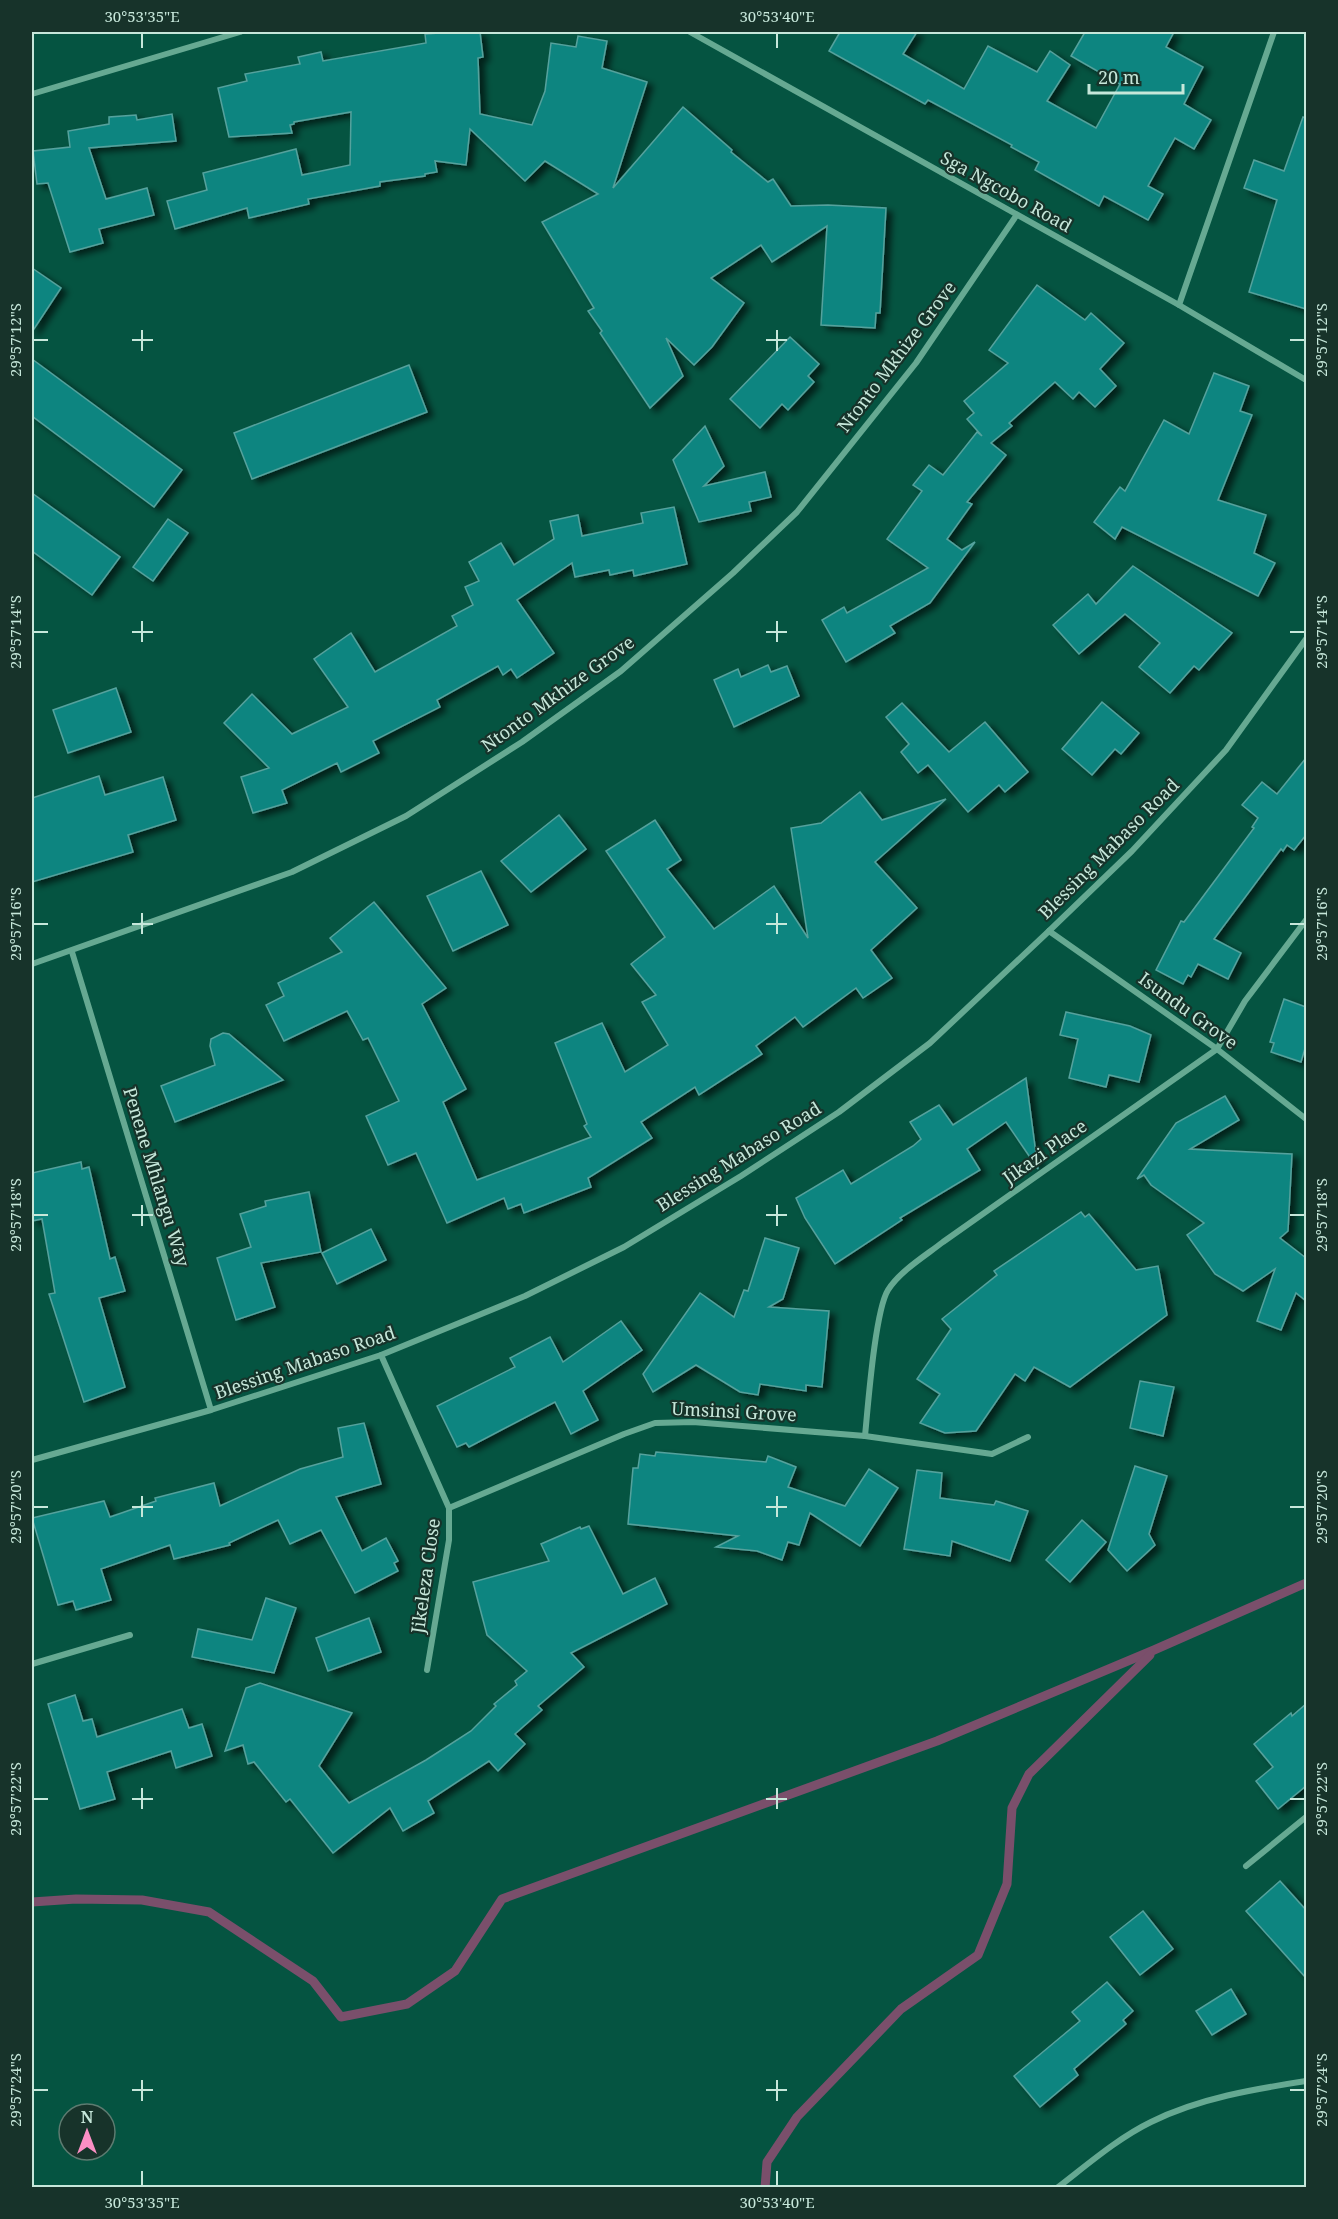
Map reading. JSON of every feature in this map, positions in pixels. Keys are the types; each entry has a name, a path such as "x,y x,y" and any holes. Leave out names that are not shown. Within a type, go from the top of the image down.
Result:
{"street":[{"path":"32,94 240,32"},
{"name":"Sga Ngcobo Road","path":"690,32 1179,305 1306,380"},
{"path":"1179,305 1274,32"},
{"name":"Ntonto Mkhize Grove","path":"32,964 72,952 292,872 406,816 522,742 621,671 733,573 797,512 916,363 1016,216"},
{"name":"Blessing Mabaso Road","path":"32,1460 211,1410 381,1355 535,1291 624,1247 741,1176 839,1112 930,1043 1049,931 1132,851 1226,750 1306,639"},
{"name":"Jikazi Place","path":"865,1436 878,1330 887,1291 908,1269 943,1242 1217,1049 1245,1001 1306,920"},
{"name":"Isundu Grove","path":"1049,931 1217,1049 1306,1119"},
{"name":"Penene Mhlangu Way","path":"72,952 211,1410"},
{"name":"Jikeleza Close","path":"381,1355 449,1508 449,1540 427,1670"},
{"name":"Umsinsi Grove","path":"449,1508 655,1423 693,1422 865,1436 992,1454 1028,1437"},
{"path":"32,1664 130,1635"},
{"path":"1246,1866 1306,1817"},
{"path":"1057,2187 1151,2122 1215,2100 1306,2081"}],"building":[{"path":"480,32 483,57 478,58 480,114 532,125 545,91 551,43 576,47 578,36 607,41 602,68 647,82 613,188 683,107 732,150 731,152 768,182 773,179 791,206 886,208 880,313 876,313 875,328 821,325 827,226 772,262 761,245 711,278 744,303 712,347 694,365 666,338 683,376 650,408 600,333 602,331 588,311 594,308 542,222 598,194 545,161 525,181 470,129 466,165 435,161 437,172 425,174 425,176 380,182 380,186 308,199 309,204 249,218 247,208 175,229 167,201 207,190 203,173 296,149 302,175 350,165 351,112 294,122 290,125 292,133 229,137 218,88 247,81 245,74 300,64 298,57 321,52 323,61 426,43 425,34"},
{"path":"840,32 917,32 903,54 964,89 988,46 1037,72 1050,51 1070,65 1047,101 1096,128 1120,84 1071,56 1085,32 1174,32 1166,47 1203,67 1184,104 1211,120 1194,149 1175,138 1148,186 1163,194 1148,220 1104,196 1099,206 1035,170 1039,162 1011,147 1012,145 928,100 925,104 829,51"},
{"path":"172,114 176,141 89,148 106,199 147,188 154,215 99,229 103,243 70,252 48,183 37,184 33,151 70,147 68,131 109,124 109,117 136,115 137,120"},
{"path":"1303,117 1306,118 1306,309 1249,292 1277,200 1244,188 1254,160 1284,171"},
{"path":"32,268 61,288 32,332"},
{"path":"1037,285 1085,320 1091,313 1124,343 1100,369 1116,386 1095,407 1079,392 1073,399 1055,382 1009,423 1012,426 991,443 1006,455 967,502 972,504 947,539 962,550 975,542 930,603 890,626 895,633 846,662 822,620 844,607 847,613 928,568 887,539 922,491 913,485 929,465 943,475 977,432 982,436 967,419 974,413 964,401 1008,363 989,350"},
{"path":"790,337 819,364 808,376 814,382 788,410 782,404 760,428 730,399"},
{"path":"32,359 182,470 154,507 32,416"},
{"path":"409,365 427,412 252,479 234,433"},
{"path":"1214,373 1249,386 1240,411 1252,415 1218,500 1266,515 1254,553 1275,563 1258,596 1122,527 1115,539 1094,522 1120,487 1125,491 1164,420 1189,434"},
{"path":"705,426 724,466 704,486 765,472 771,497 749,502 751,511 699,522 673,460"},
{"path":"32,493 120,557 92,595 32,551"},
{"path":"674,507 687,564 634,576 633,570 610,575 609,570 575,577 572,563 517,600 554,653 517,678 511,669 503,675 498,666 437,700 440,707 373,741 379,753 341,772 337,763 282,790 287,803 253,813 241,777 269,768 224,723 252,694 292,734 348,707 314,659 351,633 375,672 457,626 452,616 473,605 465,587 479,581 469,562 501,543 514,565 554,539 550,521 578,515 582,536 643,523 641,513"},
{"path":"168,519 188,533 153,581 133,567"},
{"path":"1133,566 1232,633 1199,670 1194,666 1170,693 1139,667 1160,643 1125,614 1079,654 1053,625 1088,594 1096,604"},
{"path":"768,665 771,672 787,666 799,696 734,727 714,680 738,669 741,677"},
{"path":"116,688 131,732 68,753 53,710"},
{"path":"1102,702 1139,733 1121,754 1115,749 1092,775 1062,749"},
{"path":"902,703 949,752 985,722 1028,772 1005,792 999,785 968,812 928,765 918,773 901,752 909,744 886,717"},
{"path":"1306,758 1306,835 1294,850 1287,845 1283,851 1281,849 1214,939 1241,953 1228,979 1198,964 1191,977 1188,975 1183,984 1156,970 1181,921 1184,922 1254,828 1252,827 1258,818 1242,805 1262,782 1277,794"},
{"path":"99,776 105,795 163,777 176,820 128,835 133,852 32,882 32,798"},
{"path":"860,792 882,820 946,799 875,862 917,908 871,950 892,978 863,998 856,988 803,1027 795,1017 756,1046 762,1054 699,1095 695,1087 641,1122 652,1138 588,1178 591,1187 524,1213 521,1204 508,1209 504,1198 447,1223 416,1153 388,1165 366,1116 399,1101 368,1038 363,1040 347,1011 284,1041 266,1005 284,996 278,983 342,952 330,938 374,902 446,988 422,1004 466,1089 443,1102 477,1180 591,1137 584,1126 587,1124 555,1043 602,1023 625,1072 668,1045 642,1002 656,995 631,964 665,937 606,851 655,820 681,860 667,869 714,929 774,886 808,938 791,828 821,823"},
{"path":"559,815 586,849 531,892 501,861"},
{"path":"481,871 508,925 453,951 427,896"},
{"path":"1284,999 1306,1007 1306,1045 1301,1062 1271,1052 1274,1043 1270,1042"},
{"path":"1066,1012 1130,1026 1151,1035 1139,1082 1109,1075 1106,1087 1069,1078 1078,1039 1060,1035"},
{"path":"223,1033 229,1034 283,1080 175,1122 161,1086 215,1065 210,1046 211,1039"},
{"path":"1026,1078 1038,1169 1006,1122 967,1149 980,1170 900,1218 902,1220 835,1264 805,1218 796,1198 843,1170 851,1184 913,1146 921,1139 910,1122 939,1105 953,1125"},
{"path":"1225,1096 1239,1120 1190,1149 1292,1154 1288,1231 1280,1238 1306,1258 1306,1301 1296,1293 1281,1330 1257,1321 1275,1269 1243,1291 1215,1274 1187,1235 1204,1223 1151,1185 1144,1175 1137,1179 1176,1123"},
{"path":"81,1162 82,1169 89,1167 110,1259 115,1257 125,1291 99,1298 125,1387 84,1402 49,1294 55,1293 42,1219 32,1221 32,1173"},
{"path":"309,1192 321,1252 261,1263 275,1307 236,1320 217,1258 251,1247 240,1214 266,1206 265,1201"},
{"path":"1081,1212 1085,1217 1089,1214 1136,1270 1158,1266 1167,1315 1070,1387 1034,1367 1025,1381 1015,1374 976,1431 945,1433 920,1423 940,1394 917,1379 951,1329 942,1319 997,1275 994,1271"},
{"path":"371,1229 386,1260 337,1284 322,1253"},
{"path":"765,1238 799,1248 783,1299 769,1307 829,1311 822,1387 806,1385 806,1391 760,1384 758,1395 740,1392 696,1365 653,1392 643,1374 700,1293 734,1317 744,1290 748,1291"},
{"path":"621,1321 642,1350 583,1391 598,1420 571,1434 555,1402 469,1447 466,1443 457,1447 437,1406 515,1367 510,1358 550,1337 563,1362"},
{"path":"1140,1381 1174,1387 1163,1436 1130,1428"},
{"path":"364,1423 381,1484 336,1497 362,1551 386,1538 398,1561 394,1563 398,1571 355,1593 321,1530 290,1544 278,1520 229,1543 230,1545 174,1559 170,1545 101,1569 111,1600 76,1610 73,1601 58,1605 32,1518 104,1501 110,1517 156,1501 155,1498 214,1483 220,1506 300,1469 343,1457 338,1428"},
{"path":"656,1452 766,1462 768,1456 796,1467 788,1487 845,1506 869,1469 898,1488 860,1546 810,1513 799,1545 788,1542 782,1560 757,1551 716,1547 738,1536 628,1524 633,1468 638,1468 640,1454 655,1456"},
{"path":"1135,1466 1167,1476 1149,1534 1155,1545 1127,1571 1108,1550"},
{"path":"917,1470 942,1473 940,1498 994,1505 996,1501 1028,1511 1010,1561 952,1541 950,1556 904,1549"},
{"path":"1082,1520 1106,1542 1070,1582 1046,1560"},
{"path":"589,1526 623,1594 655,1578 667,1604 571,1653 584,1667 538,1706 542,1710 515,1734 525,1744 498,1771 489,1761 428,1801 434,1813 403,1831 390,1808 333,1853 290,1799 286,1802 254,1762 248,1764 243,1745 225,1751 246,1688 260,1683 352,1713 319,1766 349,1803 426,1760 471,1731 496,1706 494,1704 517,1685 515,1681 527,1671 487,1635 473,1582 549,1561 541,1544 580,1527 581,1529"},
{"path":"266,1598 296,1608 274,1673 192,1657 198,1629 252,1640"},
{"path":"369,1618 381,1652 328,1671 316,1638"},
{"path":"75,1695 83,1721 92,1719 97,1737 182,1709 189,1728 202,1724 212,1756 176,1768 171,1751 107,1772 115,1799 80,1809 48,1704"},
{"path":"1306,1704 1306,1786 1278,1809 1256,1781 1273,1767 1254,1744 1291,1713 1292,1716"},
{"path":"1280,1881 1306,1910 1306,1978 1246,1911"},
{"path":"1143,1911 1173,1949 1140,1975 1110,1937"},
{"path":"1107,1982 1133,2011 1123,2020 1126,2024 1074,2069 1078,2075 1040,2107 1014,2076 1080,2021 1072,2012"},
{"path":"1231,1989 1246,2014 1212,2035 1196,2011"}],"waterway":[{"path":"32,1902 76,1899 142,1900 209,1912 313,1981 341,2017 407,2004 455,1971 502,1899 937,1741 1306,1583"},
{"path":"765,2188 767,2162 797,2117 901,2009 978,1955 1007,1884 1012,1808 1029,1774 1150,1655"}]}
